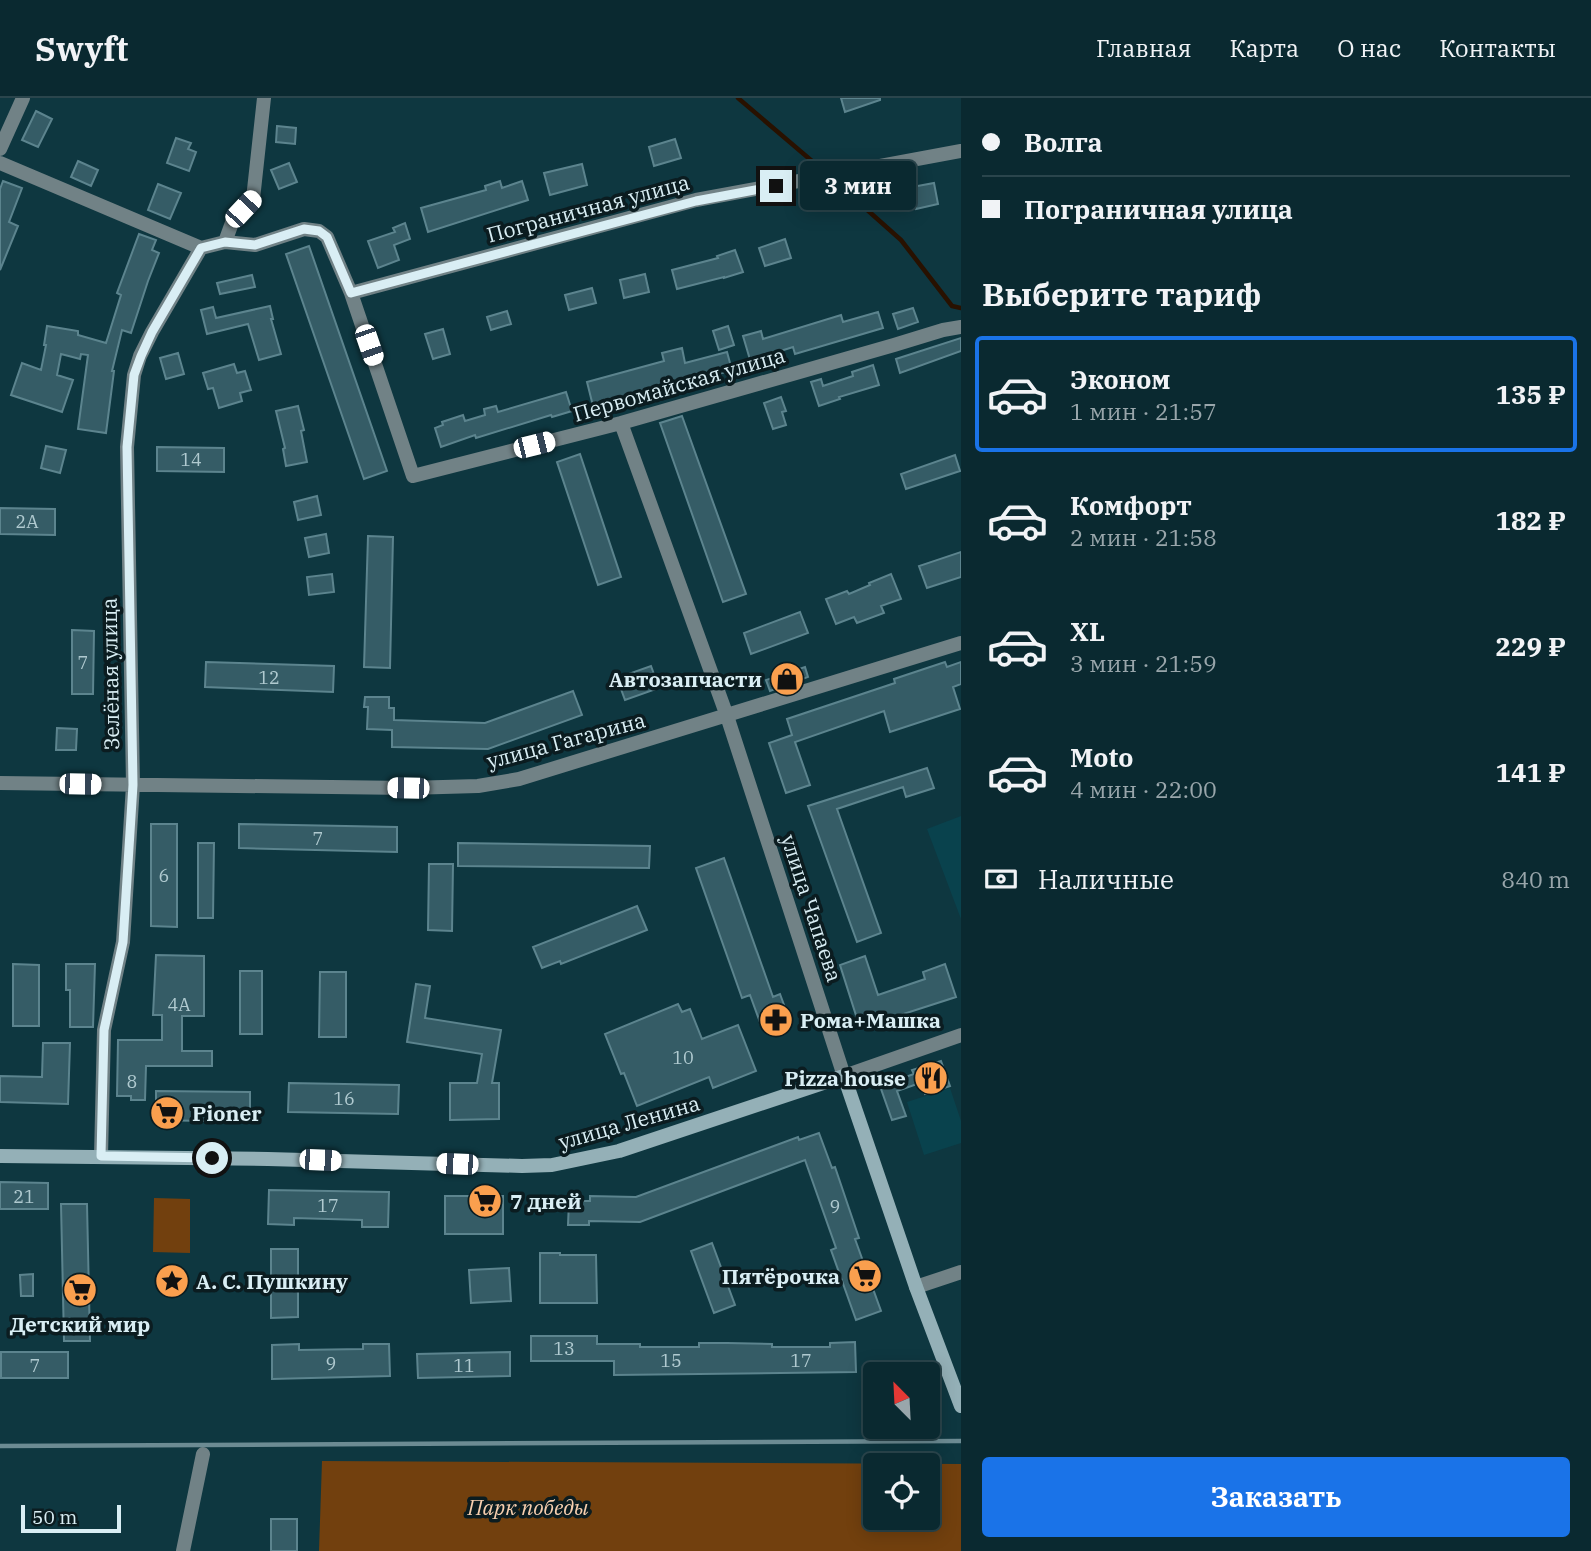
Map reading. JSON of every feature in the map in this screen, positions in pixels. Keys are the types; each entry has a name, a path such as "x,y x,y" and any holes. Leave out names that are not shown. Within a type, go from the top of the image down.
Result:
{"main road":[{"name":"улица Ленина","path":"0,1156 552,1165 619,1151 844,1076"},
{"name":"улица Чапаева","path":"844,1076 916,1287 961,1406"}],"street":[{"path":"0,149 23,98"},
{"path":"225,242 233,220 253,199 264,98"},
{"name":"Пограничная улица","path":"351,293 696,201 961,150"},
{"path":"0,163 201,248"},
{"name":"Первомайская улица","path":"201,248 225,242 255,245 304,229 319,231 327,237 351,293 413,476 621,423 961,327"},
{"name":"Зелёная улица","path":"101,1156 104,1030 123,942 133,785 127,447 134,375 152,332 201,248"},
{"name":"улица Чапаева","path":"621,423 727,716 844,1076"},
{"name":"улица Гагарина","path":"0,783 408,788 478,786 519,779 961,643"},
{"name":"улица Ленина","path":"844,1076 961,1035"},
{"path":"916,1287 961,1272"},
{"path":"183,1551 203,1454"}],"shaded area":[{"path":"961,816 961,919 927,829"},
{"path":"950,1088 961,1121 961,1143 924,1155 907,1102"}],"green space":[{"path":"154,1198 190,1199 190,1253 153,1252"},
{"name":"Парк победы","path":"322,1461 863,1464 863,1530 940,1530 940,1464 961,1464 961,1551 319,1551"}],"building":[{"path":"841,98 880,98 880,100 845,112"},
{"path":"36,111 52,119 38,147 22,140"},
{"path":"277,126 296,128 295,144 276,142"},
{"path":"176,138 191,143 188,149 196,152 189,171 167,163"},
{"path":"675,139 681,158 654,166 649,147"},
{"path":"78,161 98,170 91,186 71,177"},
{"path":"289,163 297,182 279,189 271,170"},
{"path":"582,164 587,185 550,195 544,173"},
{"path":"3,181 22,188 9,222 18,226 0,270 0,189"},
{"path":"500,181 502,188 522,181 528,200 428,232 421,208 486,190 485,186"},
{"path":"907,181 911,197 889,201 886,185"},
{"path":"934,183 938,204 916,209 912,187"},
{"path":"158,184 181,193 170,219 148,210"},
{"path":"405,223 410,239 394,245 399,260 378,268 368,241 395,232 393,228"},
{"path":"139,234 156,240 152,250 159,253 131,333 122,330 112,371 106,433 78,429 88,355 81,354 80,359 61,354 57,375 73,380 62,412 11,395 22,363 41,370 47,326 78,331 78,335 106,343 121,295 117,293"},
{"path":"785,239 791,258 765,266 759,248"},
{"path":"309,246 387,471 364,479 286,254"},
{"path":"735,250 743,272 677,289 672,270 718,258 717,256"},
{"path":"645,274 649,292 624,298 620,280"},
{"path":"252,275 255,287 220,294 217,283"},
{"path":"592,288 596,303 569,310 565,295"},
{"path":"270,306 281,354 259,360 248,324 207,334 201,310 213,307 216,318"},
{"path":"913,308 918,322 898,329 893,314"},
{"path":"507,311 511,324 491,330 487,317"},
{"path":"878,312 883,328 795,354 793,347 751,363 743,336 761,331 763,339 841,315 843,322"},
{"path":"728,326 734,345 719,350 713,331"},
{"path":"443,329 450,354 433,359 425,334"},
{"path":"961,338 961,351 900,373 896,359"},
{"path":"682,348 685,363 727,352 732,370 593,406 587,382 664,361 662,353"},
{"path":"178,353 184,374 166,379 160,358"},
{"path":"234,364 237,373 245,371 251,390 240,393 242,401 219,408 213,388 208,389 203,373"},
{"path":"873,365 879,385 819,406 811,382 821,379 823,386 853,376 852,372"},
{"path":"566,392 572,411 476,438 475,435 441,447 435,428 443,425 442,422 463,415 465,421 485,415 484,409 496,406 498,412"},
{"path":"781,397 786,411 782,412 786,425 773,429 764,403"},
{"path":"298,406 304,430 301,431 307,462 286,466 285,448 276,411"},
{"path":"682,416 746,594 723,602 660,423"},
{"path":"46,446 66,450 60,473 41,468"},
{"path":"157,447 224,448 224,472 157,471"},
{"path":"580,454 621,577 598,585 557,462"},
{"path":"955,455 960,471 906,489 901,474"},
{"path":"317,496 321,515 298,520 294,502"},
{"path":"0,508 55,509 55,535 0,534"},
{"path":"326,534 329,553 309,557 305,538"},
{"path":"368,536 393,537 390,668 364,667"},
{"path":"961,552 961,577 927,588 919,566"},
{"path":"332,574 334,592 309,595 307,577"},
{"path":"891,574 901,599 881,606 884,613 857,623 854,617 836,624 826,599 847,591 849,594"},
{"path":"800,612 808,633 751,654 744,633"},
{"path":"72,630 94,631 93,694 72,694"},
{"path":"206,662 334,666 333,692 205,687"},
{"path":"945,662 947,667 961,662 961,684 953,687 960,709 890,732 884,711 795,742 810,785 786,793 769,743 792,735 787,719 895,683 894,679"},
{"path":"651,666 659,688 625,700 617,678"},
{"name":"Автозапчасти","path":"805,667 808,677 770,691 766,680"},
{"path":"573,691 582,715 488,749 392,747 392,730 367,729 368,707 364,707 365,697 389,697 389,708 394,708 394,720 485,723"},
{"path":"57,728 77,729 76,750 56,750"},
{"path":"927,768 934,788 906,797 903,787 837,809 881,933 857,942 808,806"},
{"path":"151,824 177,824 177,927 151,926"},
{"path":"239,824 397,827 397,852 239,848"},
{"path":"198,843 214,843 213,918 198,918"},
{"path":"458,843 650,846 649,868 458,866"},
{"path":"724,858 773,997 780,994 788,1016 761,1025 750,995 742,998 696,868"},
{"path":"429,864 453,864 452,931 428,930"},
{"path":"637,906 647,930 561,964 560,961 542,968 533,947"},
{"path":"156,955 204,956 204,1016 182,1016 182,1051 212,1051 212,1066 146,1066 145,1100 131,1100 131,1096 117,1096 118,1040 162,1040 162,1015 153,1015"},
{"path":"865,956 878,995 925,979 923,972 945,964 956,997 860,1028 840,965"},
{"path":"13,964 39,965 39,1026 13,1026"},
{"path":"66,964 95,964 93,1027 70,1027 70,990 66,990"},
{"path":"240,971 262,971 262,1034 240,1034"},
{"path":"320,972 346,972 346,1037 319,1037"},
{"path":"416,984 430,986 425,1018 501,1030 492,1083 499,1083 499,1119 450,1120 450,1083 477,1083 482,1054 407,1042"},
{"path":"678,1004 682,1012 690,1009 702,1039 738,1025 756,1071 713,1088 709,1077 637,1106 605,1034"},
{"path":"43,1043 70,1043 68,1104 0,1102 0,1076 42,1077"},
{"path":"941,1061 950,1086 925,1094 922,1085 917,1084 897,1091 906,1116 892,1120 880,1086 914,1074 912,1070"},
{"path":"289,1083 399,1085 398,1114 288,1112"},
{"path":"156,1091 250,1092 250,1122 156,1120"},
{"path":"819,1133 832,1168 835,1167 859,1238 855,1239 881,1311 856,1320 831,1250 836,1248 805,1160 640,1222 589,1221 589,1225 568,1225 569,1201 590,1201 590,1196 636,1197 798,1137 799,1140"},
{"path":"0,1182 48,1183 48,1209 0,1209"},
{"path":"269,1190 389,1192 388,1227 362,1227 362,1220 294,1218 294,1225 268,1224"},
{"path":"445,1196 503,1196 503,1234 445,1234"},
{"path":"61,1204 87,1204 90,1341 64,1341"},
{"path":"712,1243 735,1305 714,1313 691,1251"},
{"path":"271,1249 298,1249 298,1317 271,1318"},
{"path":"540,1253 596,1255 597,1303 540,1303"},
{"path":"509,1268 511,1301 471,1303 469,1270"},
{"path":"33,1274 33,1296 21,1296 20,1275"},
{"path":"531,1336 597,1336 597,1344 640,1344 640,1347 699,1347 699,1343 727,1343 772,1344 772,1347 830,1347 830,1343 855,1342 856,1372 614,1375 614,1361 531,1361"},
{"path":"299,1344 299,1350 363,1349 363,1344 389,1344 390,1376 272,1379 272,1345"},
{"path":"1,1352 68,1352 68,1378 1,1378"},
{"path":"510,1352 510,1376 418,1378 417,1354"},
{"path":"271,1519 297,1519 297,1551 271,1551"}],"waterway":[{"path":"738,98 819,167"},
{"path":"838,184 901,240 952,306 961,308"}],"railway":[{"path":"0,1446 961,1441"}],"place":[{"name":"Автозапчасти","path":"787,679"},
{"name":"Рома+Машка","path":"776,1020"},
{"name":"Pizza house","path":"931,1078"},
{"name":"Pioner","path":"167,1113"},
{"name":"7 дней","path":"485,1201"},
{"name":"Пятёрочка","path":"865,1276"},
{"name":"А. С. Пушкину","path":"172,1281"},
{"name":"Детский мир","path":"80,1290"}],"route":[{"path":"212,1158 101,1156 104,1030 123,942 133,785 127,447 134,375 152,332 201,248 225,242 255,245 304,229 319,231 327,237 351,293 696,201 776,186"}]}
